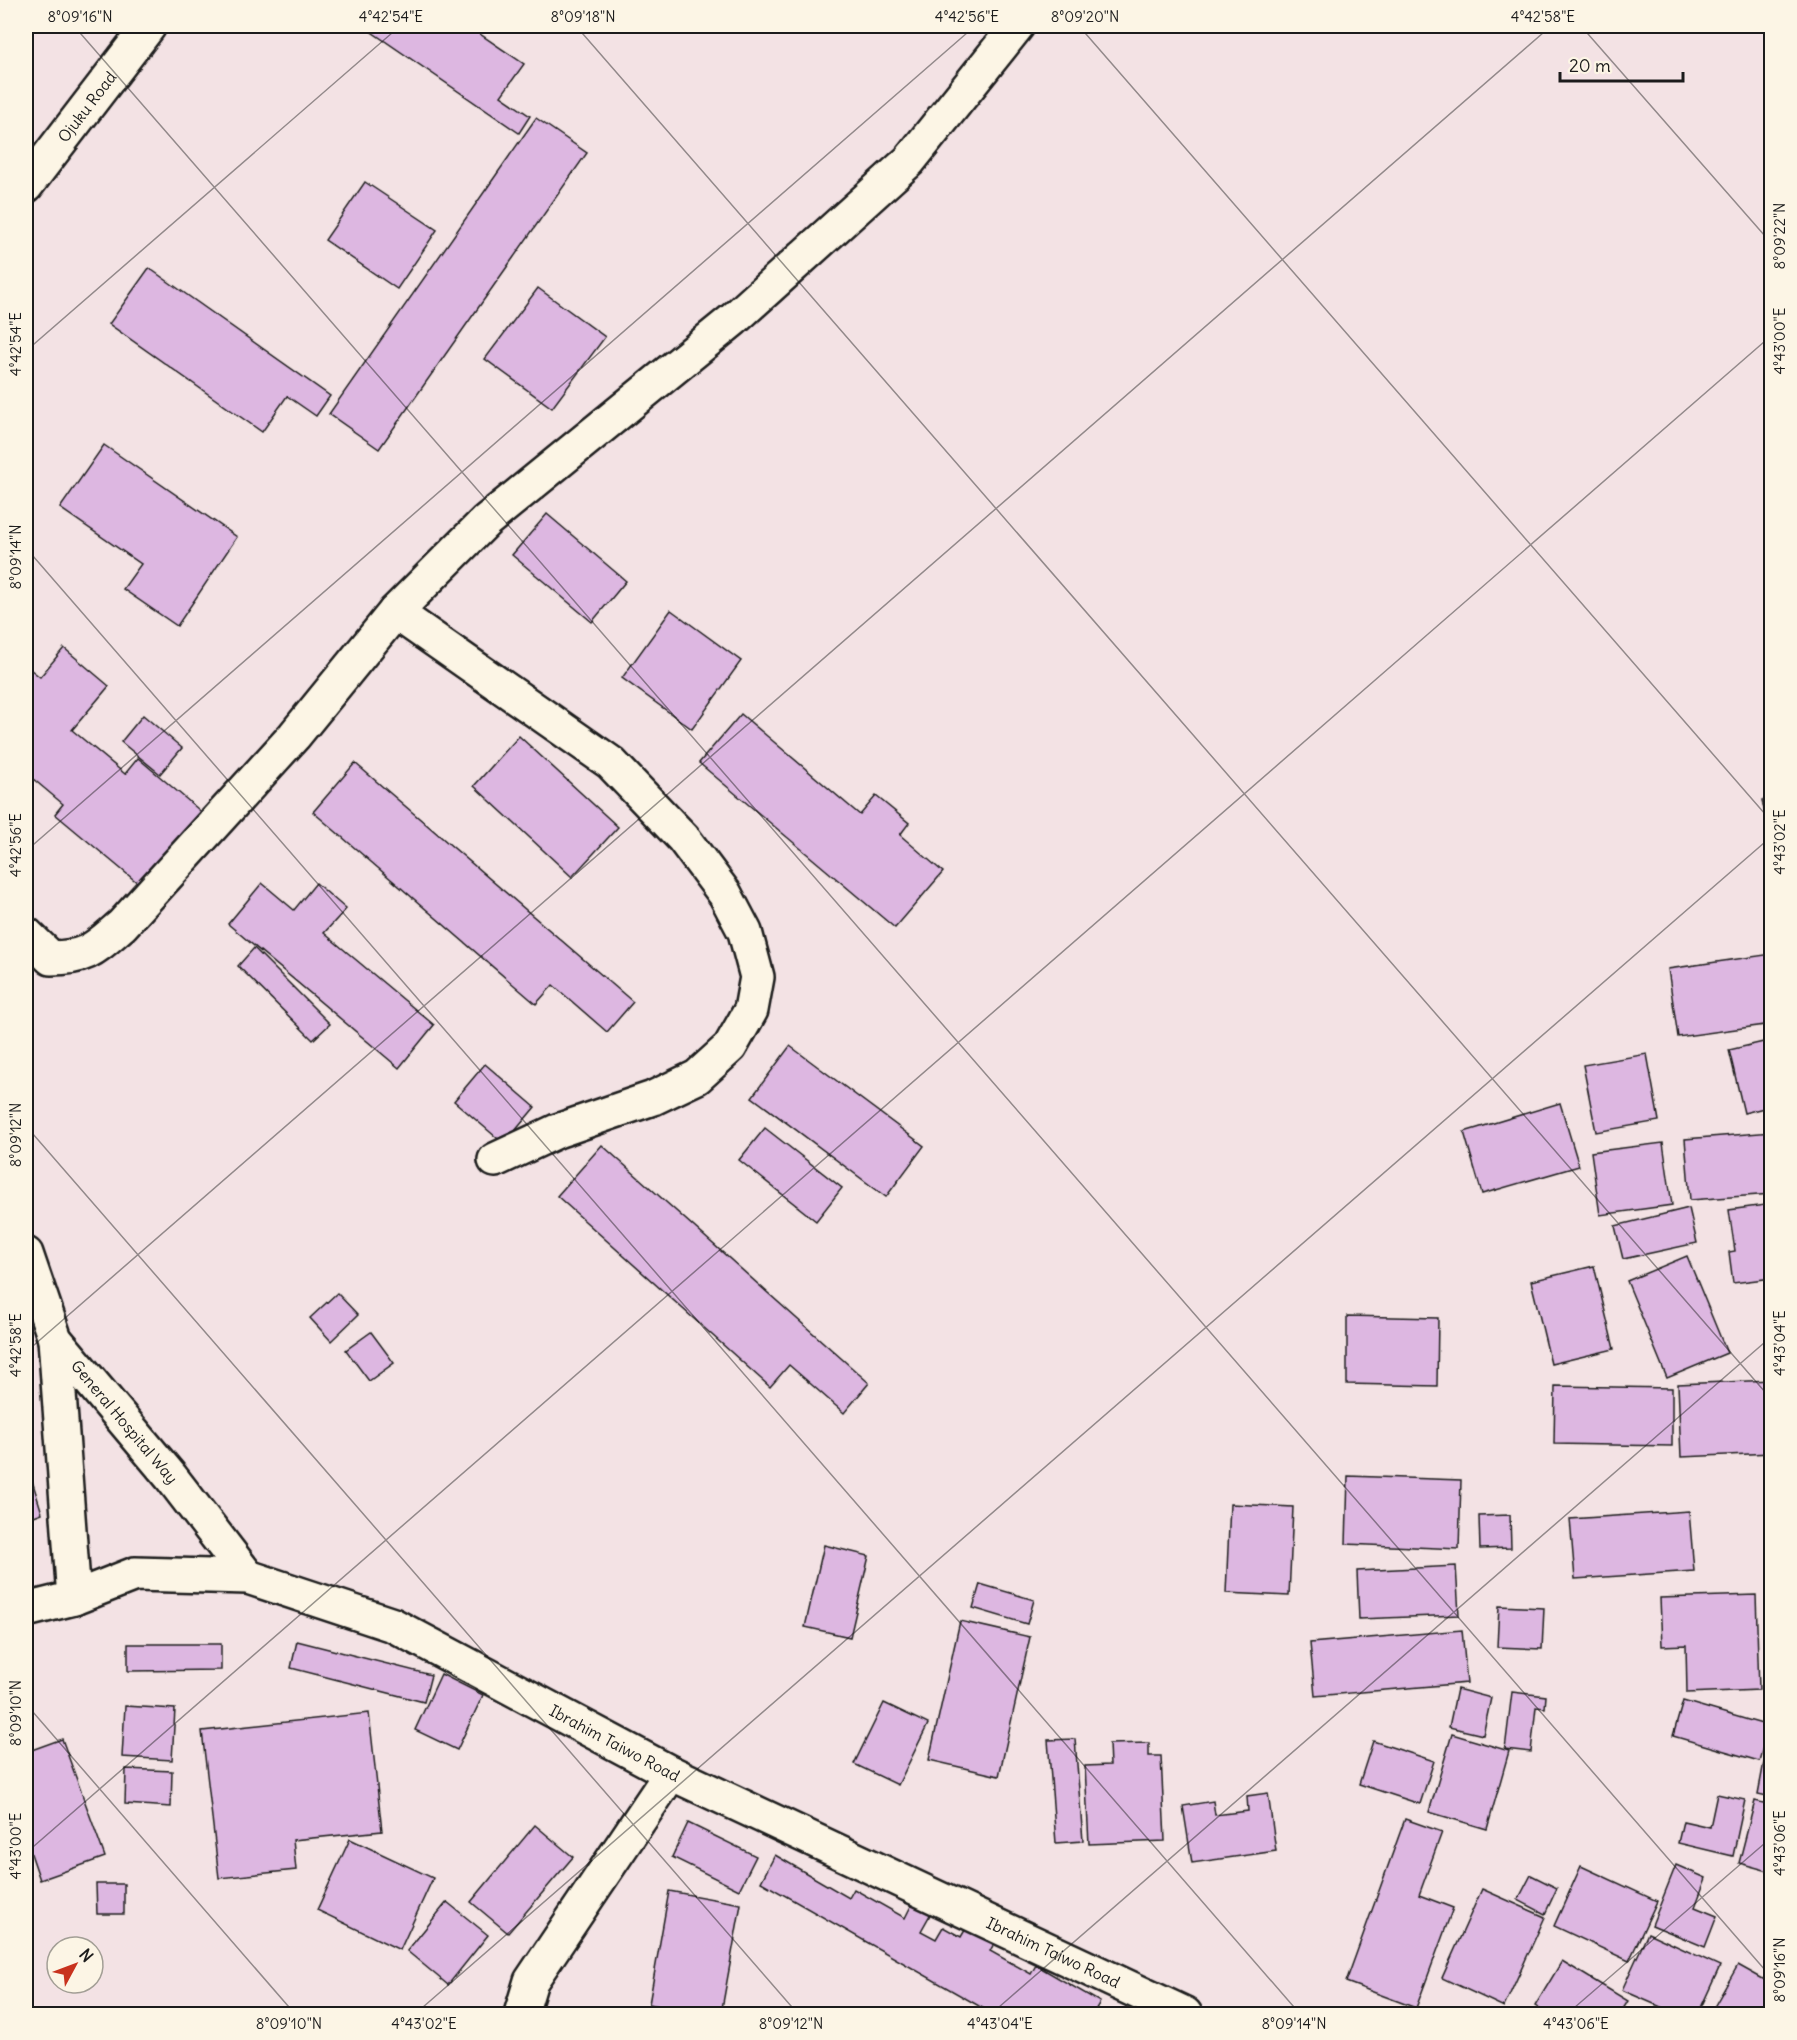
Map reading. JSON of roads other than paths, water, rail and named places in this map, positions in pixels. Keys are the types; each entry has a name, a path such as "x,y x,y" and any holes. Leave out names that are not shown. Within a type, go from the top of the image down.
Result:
{"street":[{"name":"Ojuku Road","path":"26,186 149,26"},
{"path":"26,934 51,958 75,958 98,946 122,925 294,736 395,612 486,521 734,320 909,161 1017,26"},
{"path":"395,612 611,763 683,838 725,894 745,932 757,977 751,1010 730,1047 697,1077 653,1098 557,1131 495,1160"},
{"name":"General Hospital Way","path":"26,1254 55,1339 171,1477 248,1577"},
{"path":"55,1339 74,1598"},
{"name":"Ibrahim Taiwo Road","path":"26,1610 74,1598 135,1574 248,1577 393,1625 672,1773 1185,2014"},
{"path":"521,2014 531,1981 672,1773"}]}
